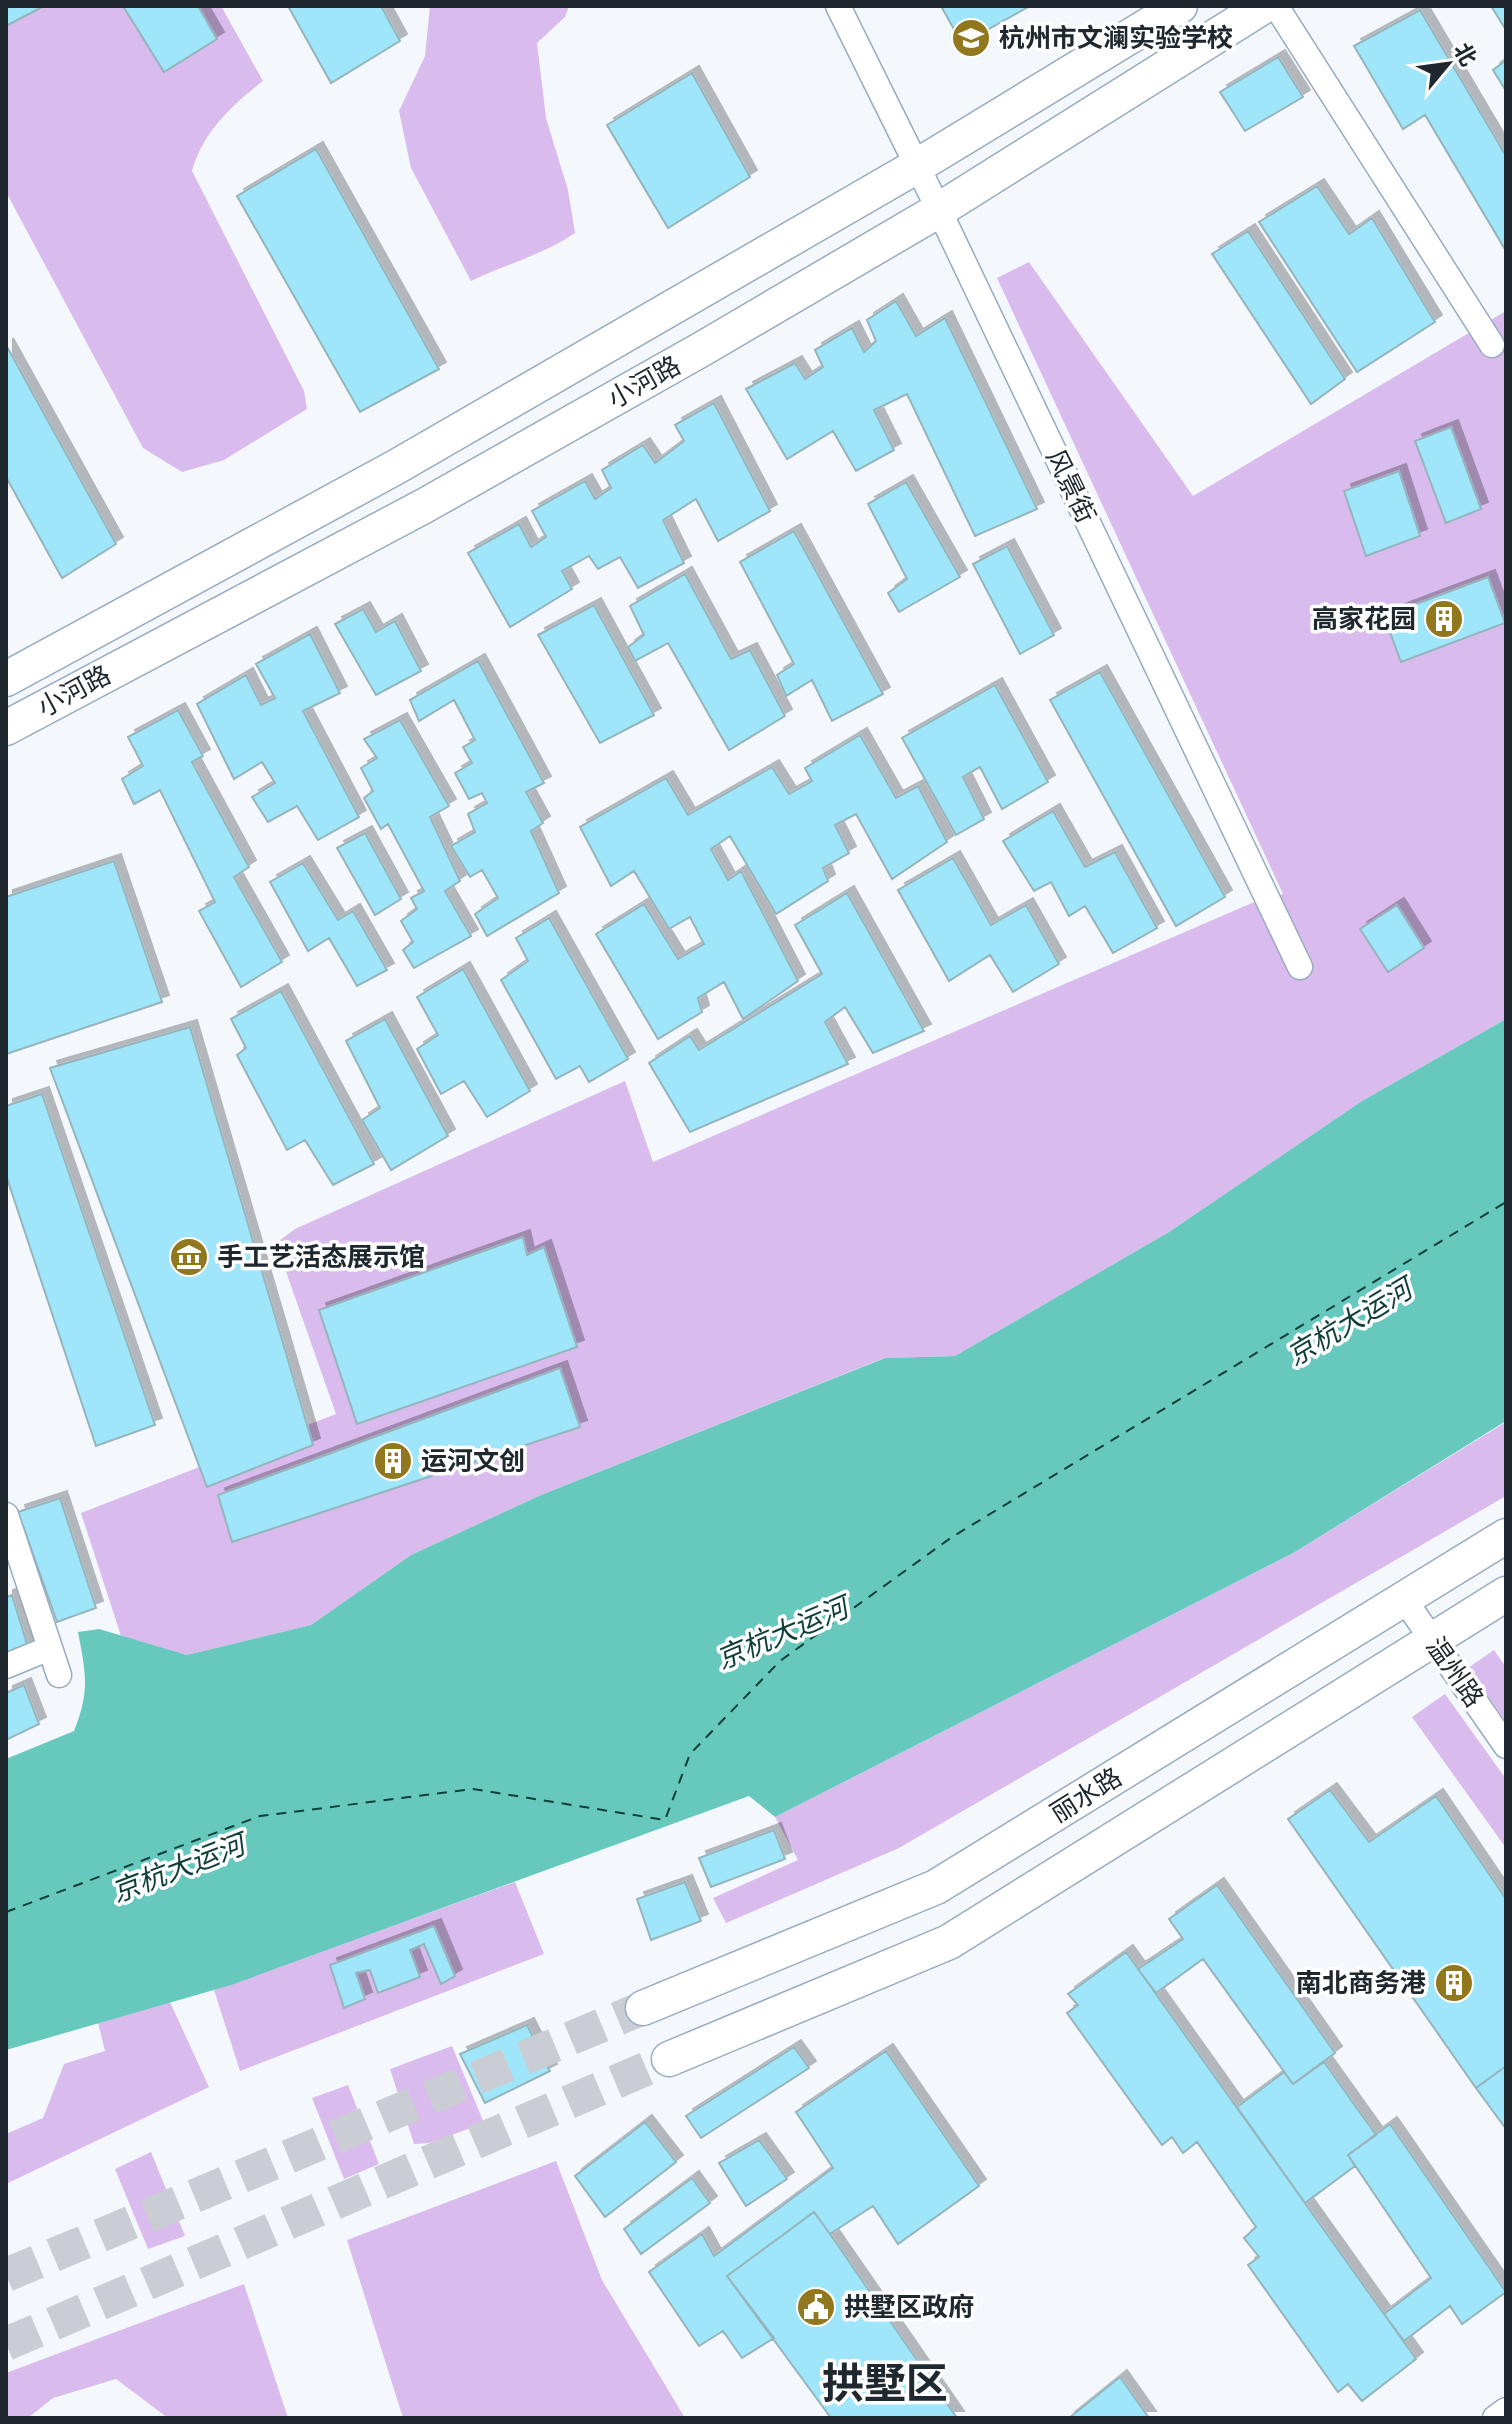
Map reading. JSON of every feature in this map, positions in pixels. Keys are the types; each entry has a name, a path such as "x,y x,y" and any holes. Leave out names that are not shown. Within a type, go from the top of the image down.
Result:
{"main road":[{"name":"小河路","path":"6,679 396,467 917,166 1180,6"},
{"name":"小河路","path":"6,728 424,506 702,349 939,210 1264,6"},
{"name":"丽水路","path":"643,2008 936,1887 1506,1536"},
{"name":"丽水路","path":"669,2059 949,1942 1506,1594"}],"street":[{"name":"风景街","path":"838,6 939,210 1300,967"},
{"path":"1276,6 1492,345"},
{"path":"6,1515 59,1675"},
{"name":"温州路","path":"1404,1599 1506,1746"},
{"path":"6,1666 50,1648"},
{"path":"1495,2418 1506,2410"}],"shaded area":[{"path":"32,6 221,6 263,81 240,100 211,132 192,171 304,391 307,409 224,460 182,472 143,448 6,192 6,21"},
{"path":"430,6 569,6 565,17 537,43 546,118 568,190 575,233 471,281 411,168 399,111 425,56"},
{"path":"1029,262 1193,496 1506,311 1506,1019 1362,1101 1169,1232 955,1356 884,1358 541,1495 411,1555 311,1625 187,1655 121,1636 81,1513 336,1414 276,1243 295,1229 625,1081 653,1162 1252,903 1283,894 997,278"},
{"path":"1506,1422 1506,1496 899,1848 726,1923 713,1898 798,1860 775,1817 1295,1552"},
{"path":"1494,1650 1506,1667 1506,1722 1468,1668"},
{"path":"1445,1694 1506,1779 1506,1848 1412,1717"},
{"path":"515,1882 544,1954 240,2071 214,1990"},
{"path":"170,2002 209,2087 6,2184 6,2134 43,2118 64,2064 105,2051 98,2023"},
{"path":"452,2046 484,2123 430,2143 414,2144 390,2069"},
{"path":"348,2085 379,2164 344,2179 312,2098"},
{"path":"151,2152 185,2236 148,2249 115,2169"},
{"path":"556,2161 602,2280 685,2418 403,2418 347,2240"},
{"path":"244,2284 288,2418 168,2418 116,2379 53,2398 28,2418 6,2418 6,2373"}],"water":[{"name":"京杭大运河","path":"1506,1019 1506,1421 1295,1552 775,1817 749,1796 231,1985 6,2050 6,1759 74,1731 85,1682 78,1632 99,1629 187,1655 311,1625 411,1555 541,1495 885,1358 955,1356 1169,1232 1362,1101"}],"building":[{"path":"6,6 44,6 6,26"},
{"path":"123,6 198,6 217,39 164,72"},
{"path":"288,6 381,6 400,41 331,83"},
{"path":"941,6 1030,6 962,44"},
{"path":"1491,6 1506,6 1506,30"},
{"path":"1420,10 1506,156 1506,251 1425,115 1403,129 1354,46"},
{"path":"1278,57 1303,97 1245,131 1220,92"},
{"path":"1506,60 1506,91 1493,70"},
{"path":"692,73 750,177 668,228 607,125"},
{"path":"316,149 439,369 360,412 237,196"},
{"path":"1317,186 1349,234 1372,218 1435,322 1357,372 1259,222"},
{"path":"1248,231 1345,379 1311,404 1212,254"},
{"path":"896,301 916,336 945,318 1037,509 975,536 907,394 874,410 894,450 856,471 833,431 787,459 746,389 795,363 805,379 823,367 815,350 852,328 864,352 876,341 867,320"},
{"path":"6,345 116,544 62,578 6,477"},
{"path":"714,403 770,511 718,541 696,499 663,520 684,563 638,588 620,557 598,569 589,556 562,571 572,589 510,627 468,553 519,524 531,547 546,537 532,511 585,481 595,499 611,488 602,470 643,445 655,463 684,441 675,425"},
{"path":"1451,427 1481,509 1446,523 1415,441"},
{"name":"高家花园","path":"1399,471 1420,536 1366,556 1344,491"},
{"path":"906,482 960,577 899,612 888,593 907,579 868,504"},
{"path":"794,531 883,694 832,721 812,680 786,696 777,675 794,664 740,562"},
{"path":"1007,546 1054,635 1020,654 973,564"},
{"path":"685,574 731,659 750,650 785,716 729,750 668,643 635,661 628,647 644,635 630,606"},
{"name":"高家花园","path":"1488,577 1505,623 1401,662 1384,616"},
{"path":"594,605 654,715 600,743 538,635"},
{"path":"363,609 376,632 395,621 421,671 376,695 335,624"},
{"path":"310,634 340,693 303,711 359,817 318,840 297,806 268,822 252,797 275,783 262,762 234,779 197,704 246,675 261,705 275,698 256,664"},
{"path":"478,661 544,783 526,792 543,823 531,831 559,893 487,936 475,914 498,898 482,870 470,877 451,846 475,832 468,814 487,803 482,793 469,799 455,773 472,763 463,747 475,740 454,700 419,721 410,700"},
{"path":"1100,672 1225,897 1176,926 1050,700"},
{"path":"995,685 1048,782 1002,809 980,767 963,777 984,819 956,835 902,738"},
{"path":"178,710 203,756 192,762 249,867 234,877 282,962 241,987 199,911 215,902 160,790 134,804 122,779 143,766 128,737"},
{"path":"400,720 449,806 430,817 460,881 445,891 471,936 414,968 403,950 413,942 401,921 417,909 411,898 424,891 388,824 381,829 364,798 373,791 361,768 377,758 364,739"},
{"path":"860,735 896,798 918,786 947,842 892,879 856,814 835,825 849,853 823,868 828,881 776,914 730,836 711,849 728,880 741,871 798,981 743,1019 724,982 698,998 702,1012 658,1039 596,934 644,904 678,959 704,944 690,917 669,929 634,871 611,886 580,827 666,778 688,815 772,767 789,794 812,781 805,768"},
{"path":"1053,811 1085,867 1115,852 1157,928 1113,953 1085,906 1069,916 1051,882 1034,891 1003,841"},
{"path":"365,833 401,899 375,915 337,848"},
{"path":"953,858 991,925 1026,905 1059,964 1013,992 990,955 949,981 898,890"},
{"path":"114,861 162,1002 6,1054 6,897"},
{"path":"303,863 338,920 353,911 387,970 357,986 329,938 308,951 270,882"},
{"path":"847,893 924,1031 873,1053 845,1007 825,1022 848,1064 690,1132 649,1063 690,1036 699,1050 822,974 795,925"},
{"path":"1397,905 1424,948 1388,972 1360,929"},
{"path":"549,918 628,1059 589,1082 580,1066 556,1079 501,980 528,961 516,938"},
{"path":"463,969 530,1091 487,1117 464,1081 441,1094 417,1049 438,1035 417,997"},
{"path":"281,991 374,1164 333,1185 305,1140 287,1150 237,1055 246,1048 231,1019"},
{"path":"385,1019 448,1136 391,1170 362,1120 380,1108 346,1041"},
{"name":"手工艺活态展示馆","path":"190,1027 313,1445 207,1487 50,1068"},
{"path":"42,1094 155,1425 96,1446 6,1175 6,1106"},
{"path":"523,1237 527,1255 544,1247 577,1347 357,1424 319,1310"},
{"name":"运河文创","path":"560,1368 580,1427 232,1542 218,1495"},
{"path":"60,1498 96,1608 57,1622 18,1512"},
{"path":"12,1595 30,1654 6,1661 6,1597"},
{"path":"24,1685 39,1724 6,1740 6,1693"},
{"name":"南北商务港","path":"1330,1790 1369,1842 1436,1796 1506,1899 1506,2066 1476,2088 1288,1819"},
{"path":"774,1830 785,1859 711,1887 699,1858"},
{"path":"685,1882 701,1921 651,1940 637,1899"},
{"path":"1217,1885 1335,2053 1293,2084 1203,1959 1156,1993 1138,1969 1183,1939 1169,1919"},
{"path":"434,1926 455,1976 441,1984 424,1944 410,1950 420,1977 378,1993 370,1970 356,1973 365,1999 344,2008 330,1965"},
{"path":"1126,1952 1416,2359 1362,2401 1348,2384 1338,2392 1248,2265 1259,2257 1244,2238 1256,2227 1197,2142 1183,2153 1172,2137 1162,2145 1067,2013 1078,2005 1068,1994"},
{"path":"527,2025 550,2071 485,2103 460,2054"},
{"path":"794,2047 809,2068 701,2138 686,2116"},
{"path":"886,2051 979,2186 898,2244 873,2206 830,2234 814,2212 727,2276 774,2338 742,2358 723,2331 699,2346 649,2272 702,2234 714,2256 833,2168 796,2112"},
{"path":"1324,2062 1376,2135 1348,2155 1355,2166 1305,2203 1237,2107 1284,2072 1293,2084"},
{"path":"1506,2066 1506,2129 1476,2088"},
{"path":"645,2122 676,2162 605,2217 575,2176"},
{"path":"1390,2124 1506,2292 1462,2324 1450,2306 1404,2341 1384,2314 1431,2278 1348,2155"},
{"path":"759,2140 787,2179 746,2206 719,2163"},
{"path":"692,2178 710,2203 641,2254 624,2229"},
{"name":"拱墅区政府","path":"814,2212 957,2418 831,2418 727,2276"},
{"path":"1120,2377 1149,2418 1069,2418"}],"ferry route":[{"path":"6,1912 260,1816 473,1789 665,1820 690,1754 780,1661 952,1537 1506,1202"}],"tunnel":[{"path":"6,2275 643,2008"},
{"path":"6,2344 669,2059"}],"place":[{"name":"杭州市文澜实验学校","path":"971,38"},
{"name":"高家花园","path":"1444,619"},
{"name":"手工艺活态展示馆","path":"189,1257"},
{"name":"运河文创","path":"393,1461"},
{"name":"南北商务港","path":"1454,1983"},
{"name":"拱墅区政府","path":"816,2307"}],"district":[{"name":"拱墅区","path":"885,2383"}]}
